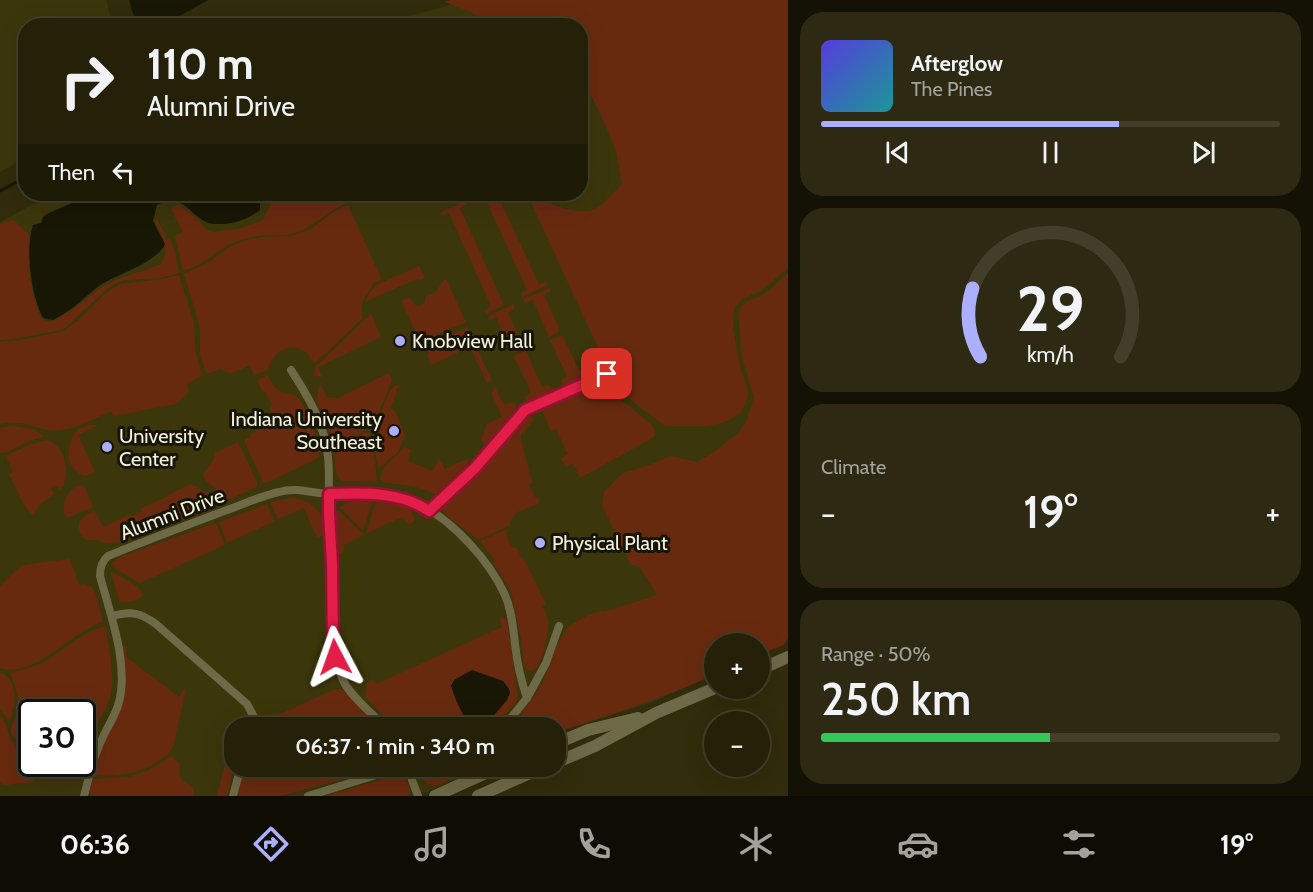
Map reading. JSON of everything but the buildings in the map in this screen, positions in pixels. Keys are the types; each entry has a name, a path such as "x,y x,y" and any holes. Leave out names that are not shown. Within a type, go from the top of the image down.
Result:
{"main road":[{"path":"770,665 788,657"},
{"path":"566,758 657,713 704,693"},
{"path":"566,739 588,730 657,713"},
{"path":"435,796 477,777"},
{"path":"478,796 521,777"}],"street":[{"path":"291,370 315,411 328,456 333,644 337,664 344,683 375,717"},
{"path":"429,511 475,468 525,410 607,374"},
{"name":"Alumni Drive","path":"84,796 93,761 116,711 121,692 117,639 100,576 102,563 108,556 279,491 306,490 329,494 392,496 418,503 459,533 478,553 493,574 510,608 527,698"},
{"path":"111,616 131,612 153,622 247,704 254,717"},
{"path":"512,717 539,678 558,626"},
{"path":"233,796 237,777"},
{"path":"308,796 371,777"},
{"path":"411,777 418,796"}],"shaded area":[{"path":"0,0 106,0 111,18 18,18 18,162 0,172"},
{"path":"129,0 208,0 174,18 136,18"},
{"path":"451,0 788,0 788,268 762,290 741,300 734,309 733,328 748,395 742,411 736,416 722,423 707,426 665,426 632,401 612,378 530,201 542,201 562,208 589,211 603,204 622,184 616,150 588,90 588,18 480,18 444,2"},
{"name":"Indiana University Southeast","path":"468,0 788,0 788,639 770,647 770,633 704,633 704,678 653,702 566,730 566,717 224,717 224,777 460,777 418,796 0,796 0,222 39,201 588,201 588,18 403,18"},
{"path":"76,201 174,201 157,205 153,221 165,244 161,250 146,262 102,284 74,307 53,320 43,318 39,308 32,285 29,259 33,225 41,223 47,214"},
{"path":"174,201 260,201 260,210 237,222 215,224 199,218 180,202"},
{"path":"272,201 346,201 347,203 302,230 289,235 258,236 240,240 228,245 198,265 183,271 175,236 183,232 171,209 179,205 207,230 213,232 238,229 263,220"},
{"path":"486,201 500,201 539,284 547,282 548,285 522,297 520,293 527,290"},
{"path":"464,202 467,204 460,208 504,305 486,314 485,310 491,306 449,213 440,214"},
{"path":"348,205 382,280 374,283 362,302 362,319 315,363 302,350 288,348 276,355 268,370 254,375 250,365 231,374 221,369 207,374 200,355 200,330 184,274 209,262 229,247 246,240 291,236 311,229 333,212"},
{"path":"157,219 174,248 179,273 161,278 125,280 108,288 65,328 0,340 0,224 13,220 29,234 29,267 34,299 42,319 48,321 67,313 111,282 161,264 165,248 155,220"},
{"path":"419,266 425,278 419,281 417,279 365,302 376,285"},
{"path":"788,273 788,638 784,645 770,651 770,633 704,633 704,679 566,729 566,717 518,717 538,690 558,644 569,627 580,619 602,610 604,612 657,595 640,567 630,564 602,505 604,492 623,473 670,456 697,462 738,433 746,422 754,397 742,358 738,312 748,301 770,290"},
{"path":"179,275 194,323 195,349 202,376 187,384 189,392 176,404 114,416 111,411 64,430 47,430 21,423 0,424 0,342 64,331 107,292 121,284"},
{"path":"446,279 466,322 430,338 429,334 421,338 419,334 417,335 401,301 410,297 415,305 419,306 425,302 425,297 436,292"},
{"path":"550,288 551,291 544,295 560,331 549,337 533,300 525,303 523,299"},
{"path":"514,304 514,309 508,312 524,348 513,353 496,317 489,320 488,316"},
{"path":"371,314 381,337 318,367 322,377 314,376 315,367"},
{"path":"467,327 492,381 487,383 470,347 431,365 427,349 435,345 434,342"},
{"path":"562,335 579,370 585,369 588,372 587,376 567,385 562,384 561,380 567,376 550,340"},
{"path":"526,351 542,387 549,385 552,389 550,393 529,402 525,397 531,392 514,356"},
{"path":"389,373 392,380 375,419 356,437 334,450 328,426 316,400 320,383 326,396 338,398"},
{"path":"268,375 278,390 294,395 301,402 312,425 319,456 266,483 263,482 244,440 251,437 250,434 276,422 269,407 272,405 257,380"},
{"path":"605,381 622,401 650,423 655,435 580,478 573,463 566,467 561,458 568,454 556,429 551,431 543,413 544,409"},
{"path":"399,384 401,387 396,389 397,393 390,408 395,411 406,433 398,452 379,468 375,451 377,426 389,393"},
{"path":"494,387 504,405 512,402 516,404 516,408 484,443 481,440 487,424 502,417 491,393"},
{"path":"528,416 533,417 533,421 521,435 521,440 532,482 529,485 535,497 539,499 539,503 517,512 510,521 510,525 478,540 442,510 443,503"},
{"path":"89,425 97,426 78,435 95,472 85,476 73,468 69,460 69,450 75,433"},
{"path":"12,426 33,429 44,436 5,453 0,453 0,428"},
{"path":"365,432 372,436 377,482 342,481 336,473 334,455"},
{"path":"47,440 54,443 63,455 66,477 60,490 57,486 51,489 54,494 32,515 24,505 9,474 13,472 6,456 29,445"},
{"path":"238,442 258,484 228,500 205,480 203,474 215,457 214,453"},
{"path":"404,447 411,450 408,461 433,471 438,459 445,469 469,458 467,465 435,494 415,487 381,482 382,471"},
{"path":"191,484 215,501 215,506 197,515 121,542 106,543 86,540 79,530 82,519 95,511 103,527 130,514 132,516 141,512 140,509"},
{"path":"79,485 84,486 93,507 67,518 64,513 65,500 71,490"},
{"path":"292,498 306,502 317,510 324,522 324,536 317,537 304,508 278,519 270,502"},
{"path":"354,501 372,503 363,530 340,508"},
{"path":"379,502 407,508 414,515 414,521 407,523 402,517 366,534 375,504"},
{"path":"267,504 275,521 227,543 219,522"},
{"path":"336,511 339,511 364,535 344,545 344,551 341,554 337,550 334,518"},
{"path":"216,523 225,545 140,583 111,564 122,556"},
{"path":"507,529 509,541 524,559 546,604 542,606 548,619 547,637 541,660 533,670 526,669 524,663 521,638 508,586 493,562 495,560 480,541"},
{"path":"70,559 79,585 91,586 95,592 103,621 31,665 10,670 0,668 0,587 23,565"},
{"path":"112,572 137,586 143,594 141,597 133,601 120,602"},
{"path":"505,618 507,621 518,695 516,702 503,717 385,717 365,697 367,684 373,679 376,684 502,627 500,620"},
{"path":"105,626 112,671 110,697 96,725 96,699 18,699 18,701 10,673 42,663 96,629"},
{"path":"122,646 126,647 126,657 179,697 185,688 186,690 173,746 166,755 149,767 133,772 96,776 98,754 114,721"},
{"path":"472,670 503,681 510,693 493,717 464,717 451,686 454,680"},
{"path":"0,673 6,676 13,687 14,709 9,721 0,709"},
{"path":"333,690 343,690 370,717 274,717"},
{"path":"18,701 18,742 11,733"},
{"path":"0,715 11,740 18,749 18,777 34,777 34,782 4,785 0,782"},
{"path":"172,756 179,764 180,778 193,788 194,796 91,796 90,789 93,779 129,777 147,771"},
{"path":"224,768 224,777 232,777 227,796 217,796"},
{"path":"242,777 349,777 280,796 237,796"},
{"path":"401,777 406,780 410,793 408,796 325,796 384,779"},
{"path":"458,777 439,785 430,785 423,778"}],"waterway":[{"path":"0,191 18,181"}],"place":[{"name":"Knobview Hall","path":"400,341"},
{"name":"Indiana University Southeast","path":"394,431"},
{"name":"University Center","path":"107,447"},
{"name":"Physical Plant","path":"540,543"}],"route":[{"path":"335,657 329,494 392,496 418,503 429,511 475,468 525,410 607,374"}]}
